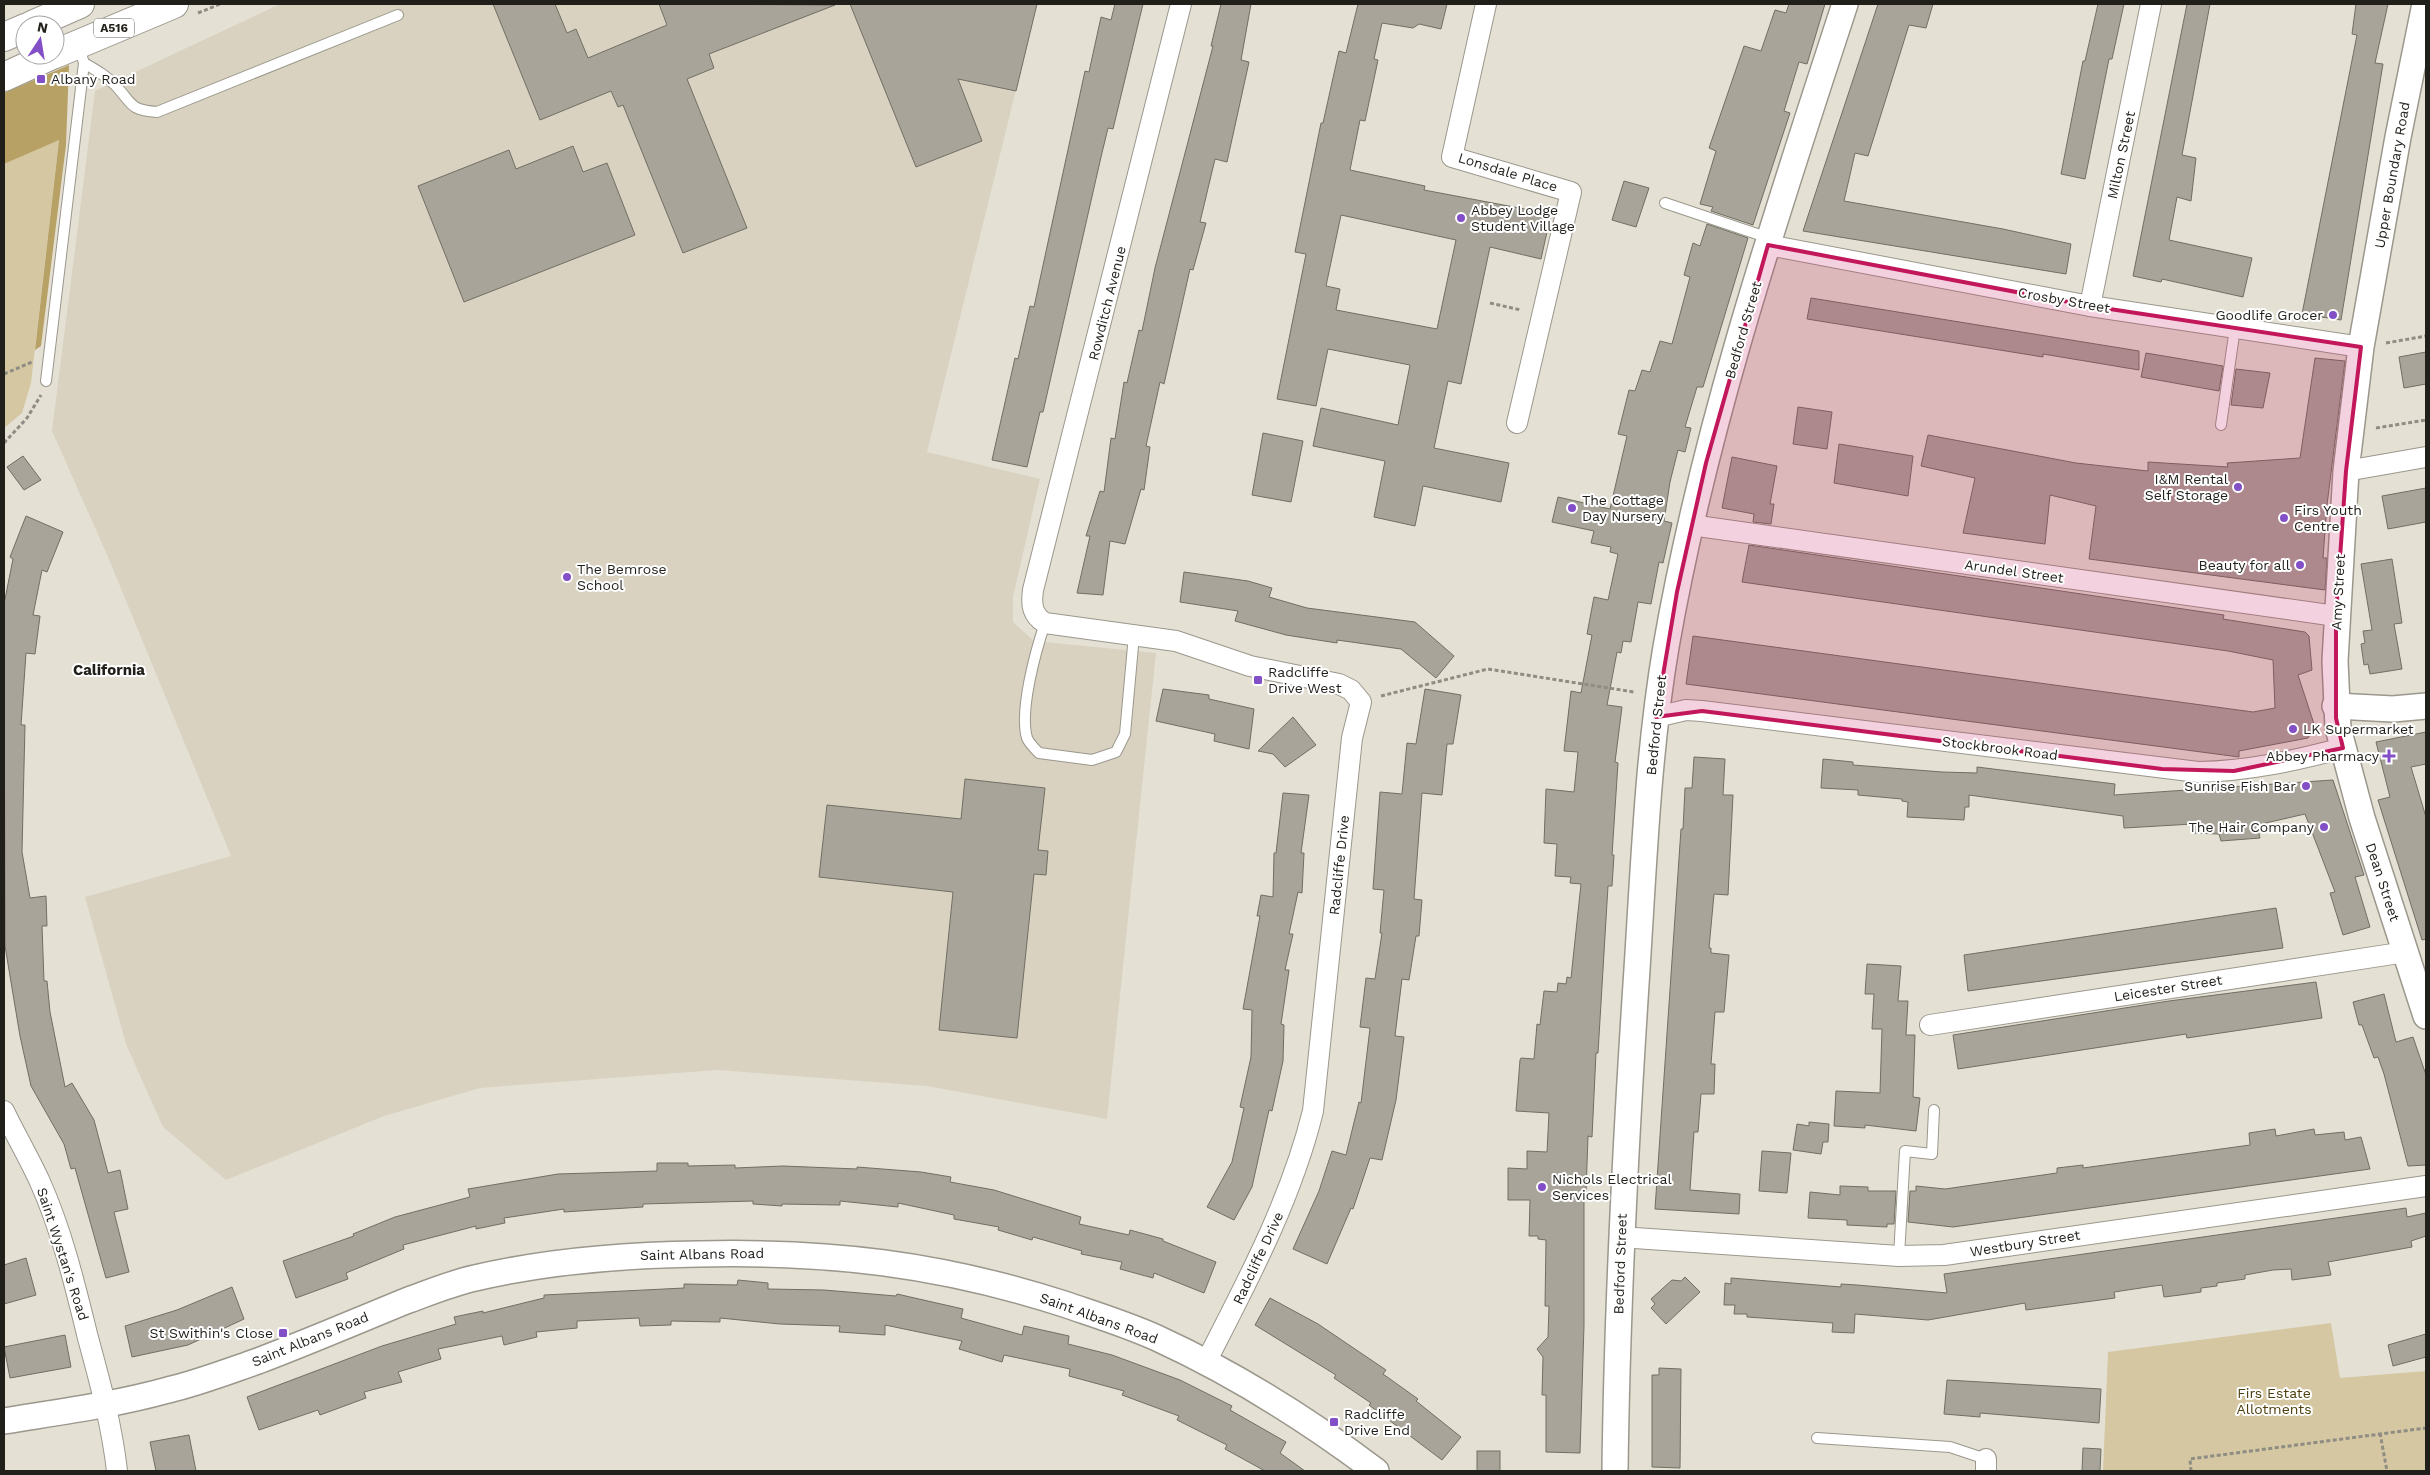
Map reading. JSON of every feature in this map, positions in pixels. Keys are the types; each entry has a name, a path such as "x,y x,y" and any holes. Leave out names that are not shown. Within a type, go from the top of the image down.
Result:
{"main road":[{"name":"A516","path":"55,15 80,4"},
{"name":"A516","path":"4,77 67,54 174,4"}],"street":[{"name":"Rowditch Avenue","path":"1046,623 1036,618 1032,602 1181,4"},
{"name":"Lonsdale Place","path":"1486,4 1452,157 1570,192 1517,423"},
{"name":"Bedford Street","path":"1615,1471 1620,1237 1657,706 1691,525 1720,408 1769,242 1845,4"},
{"name":"Milton Street","path":"2090,306 2151,4"},
{"name":"Upper Boundary Road","path":"2361,347 2419,71 2425,4"},
{"name":"Crosby Street","path":"1769,242 2090,306 2361,347"},
{"name":"Amy Street","path":"2343,748 2335,706 2336,616 2346,471 2361,347"},
{"path":"2346,471 2426,457"},
{"name":"Arundel Street","path":"1691,525 2336,616"},
{"path":"1046,623 1176,642 1250,666 1339,684 1351,690 1361,702"},
{"name":"Radcliffe Drive","path":"1206,1362 1260,1256 1283,1203 1296,1170 1313,1111 1352,738 1361,702"},
{"name":"Stockbrook Road","path":"1657,706 2198,772 2234,772 2287,763 2343,748"},
{"path":"2335,706 2393,709 2426,706"},
{"name":"Dean Street","path":"2343,748 2362,818 2426,1016"},
{"name":"Leicester Street","path":"1930,1025 2406,952"},
{"name":"Saint Wystan's Road","path":"4,1111 40,1182 57,1227 106,1404 114,1439 117,1471"},
{"name":"Westbury Street","path":"1620,1237 1899,1256 1944,1255 2426,1186"},
{"name":"Saint Albans Road","path":"4,1421 106,1404 170,1390 258,1360 472,1278 561,1263 636,1255 803,1254 891,1262 970,1277 1100,1316 1155,1337 1206,1362 1269,1397 1327,1435 1376,1471"}],"lane":[{"path":"46,381 67,54 105,76 118,87 125,99 139,111 156,112 398,15"},
{"path":"1664,203 1769,242"},
{"path":"2221,425 2235,328"},
{"path":"1046,623 1038,645 1024,715 1027,739 1039,753 1092,760 1116,752 1125,734 1134,635"},
{"path":"1899,1256 1906,1151 1932,1154 1934,1110"},
{"path":"1817,1438 1950,1447 1986,1465"}],"path":[{"path":"1490,303 1542,314"},
{"path":"2361,347 2426,336"},
{"path":"4,374 49,356"},
{"path":"4,443 31,413 46,381"},
{"path":"2351,432 2426,420"},
{"path":"1361,702 1488,669 1657,706"},
{"path":"2191,1471 2190,1459 2426,1428"},
{"path":"2380,1433 2387,1471"}],"highlighted area":[{"path":"1768,245 2090,306 2361,347 2346,471 2336,616 2336,718 2343,748 2234,771 2162,769 1702,711 1656,717 1677,592 1706,463"}],"shaded area":[{"name":"The Bemrose School","path":"280,4 1037,4 927,452 1040,479 1013,597 1013,622 1034,641 1156,653 1107,1119 927,1086 717,1070 480,1088 384,1116 226,1180 163,1127 126,1044 85,897 231,856 108,557 52,431 95,91"},
{"path":"69,65 66,145 41,346 35,350 59,140 4,164 4,93"}],"green space":[{"path":"59,139 31,383 22,413 4,428 4,164"},
{"name":"Firs Estate Allotments","path":"2331,1323 2340,1378 2426,1371 2426,1471 2103,1471 2108,1352"}],"building":[{"path":"493,4 555,4 567,33 576,29 588,58 667,25 659,4 835,5 709,54 714,68 687,79 747,228 683,253 623,105 618,107 611,91 540,120"},
{"path":"850,4 1037,4 1016,91 958,79 982,141 916,167"},
{"path":"1115,4 1143,4 1113,129 1108,128 1043,412 1040,412 1027,467 992,460 1015,358 1018,359 1030,306 1034,307 1085,71 1089,72 1101,17 1111,20"},
{"path":"1221,4 1251,4 1241,60 1249,62 1227,162 1215,159 1200,222 1206,223 1193,270 1190,269 1164,384 1160,382 1146,446 1150,447 1144,490 1141,489 1125,544 1110,541 1103,595 1077,593 1090,536 1086,536 1100,491 1104,492 1111,438 1115,439 1124,382 1127,383 1139,330 1142,331 1155,268 1213,46 1211,46"},
{"path":"1358,4 1447,4 1441,29 1419,24 1413,28 1382,23 1374,59 1378,60 1365,121 1360,120 1350,170 1425,186 1424,190 1551,214 1541,259 1490,247 1461,384 1448,381 1434,448 1509,463 1501,502 1423,486 1415,526 1374,517 1385,461 1313,446 1321,408 1398,425 1410,365 1328,349 1316,406 1277,399 1306,254 1295,252 1321,123 1323,123 1339,51 1346,53","holes":["1341,215 1456,240 1437,329 1336,310 1340,289 1326,286"]},
{"path":"1789,4 1825,4 1807,64 1799,62 1784,111 1790,113 1753,225 1711,211 1713,207 1700,204 1716,151 1709,148 1744,46 1761,51 1775,10 1786,13"},
{"path":"1878,4 1933,4 1926,28 1909,25 1868,156 1855,153 1844,201 2003,229 2071,244 2066,274 1803,231"},
{"path":"2098,4 2124,4 2112,59 2109,59 2085,179 2061,174 2083,61 2085,61"},
{"path":"2187,4 2210,4 2182,155 2196,158 2191,201 2177,197 2169,240 2252,258 2243,297 2162,279 2161,282 2133,276"},
{"path":"2356,4 2388,4 2375,63 2383,64 2341,320 2302,314 2357,35 2352,34"},
{"path":"573,146 583,172 607,163 635,235 464,302 418,186 509,150 516,169"},
{"path":"1624,181 1649,188 1636,227 1612,220"},
{"path":"1707,224 1748,238 1703,387 1697,387 1685,427 1691,428 1685,452 1678,450 1670,482 1664,521 1672,523 1663,563 1659,562 1651,604 1638,602 1631,642 1623,641 1621,653 1617,652 1607,705 1622,707 1615,762 1618,763 1612,855 1614,855 1612,886 1608,886 1592,1137 1588,1136 1586,1192 1584,1192 1584,1325 1580,1453 1546,1452 1546,1395 1542,1395 1543,1357 1537,1349 1548,1337 1549,1306 1545,1306 1546,1240 1538,1239 1538,1236 1529,1236 1530,1200 1508,1200 1508,1168 1527,1169 1527,1151 1547,1152 1549,1113 1516,1111 1520,1060 1521,1058 1534,1059 1537,1024 1540,1025 1544,991 1557,992 1558,983 1566,984 1567,977 1571,978 1581,884 1570,883 1571,877 1555,876 1557,844 1544,843 1546,789 1574,792 1578,752 1564,751 1571,691 1581,693 1592,635 1587,634 1594,597 1608,600 1618,554 1610,552 1611,547 1591,543 1594,531 1552,522 1558,497 1610,509 1627,436 1618,434 1629,390 1635,391 1642,370 1650,372 1660,341 1672,344 1690,277 1684,275 1693,243 1700,246"},
{"path":"1811,298 2139,351 2139,370 2043,354 2043,357 1807,319"},
{"path":"2426,352 2426,384 2404,388 2399,357"},
{"path":"2146,353 2223,366 2219,391 2141,377"},
{"path":"2315,358 2345,361 2327,505 2323,558 2327,558 2325,590 2089,559 2096,506 2050,495 2045,544 1963,533 1975,478 1921,466 1928,435 2076,463 2148,471 2148,462 2228,467 2227,463 2300,458"},
{"path":"2236,369 2270,373 2263,408 2231,405"},
{"path":"1798,407 1832,412 1827,449 1793,444"},
{"path":"1263,433 1303,441 1291,502 1252,495"},
{"path":"1839,444 1913,456 1908,496 1834,483"},
{"path":"23,456 41,480 24,490 7,467"},
{"path":"1732,457 1777,466 1770,504 1774,504 1771,524 1753,522 1754,514 1722,508"},
{"path":"2426,488 2426,522 2388,529 2382,496"},
{"path":"26,516 63,532 47,572 42,570 33,615 40,616 35,654 26,653 21,725 25,725 22,852 30,898 46,896 47,926 42,926 44,981 47,981 50,1012 65,1087 72,1083 94,1120 108,1173 120,1170 128,1209 114,1212 129,1272 106,1278 75,1168 71,1169 64,1144 31,1086 20,1036 5,946 4,604 13,559 10,557"},
{"path":"1749,545 2224,615 2223,619 2305,632 2309,636 2312,670 2298,675 2315,727 2308,738 2239,751 2239,757 1686,684 1693,636 2253,712 2275,708 2273,660 2228,651 1742,582"},
{"path":"2392,559 2402,623 2394,624 2402,669 2370,674 2368,664 2364,665 2361,644 2365,643 2363,631 2372,630 2361,564"},
{"path":"1184,572 1248,581 1272,588 1269,597 1307,608 1415,622 1454,656 1436,678 1401,649 1337,640 1337,643 1286,635 1235,621 1238,611 1180,602"},
{"path":"1163,689 1209,695 1209,699 1254,709 1249,749 1214,741 1215,734 1156,721"},
{"path":"1425,689 1461,695 1453,744 1447,744 1442,795 1422,793 1414,899 1422,900 1419,936 1416,936 1409,980 1402,979 1395,1036 1404,1037 1396,1100 1382,1160 1370,1158 1353,1209 1351,1208 1327,1264 1293,1249 1319,1191 1332,1151 1346,1155 1359,1102 1361,1103 1370,1028 1360,1027 1366,978 1375,979 1382,933 1380,933 1384,890 1373,889 1380,792 1402,794 1407,743 1416,744"},
{"path":"1293,717 1316,745 1285,767 1273,754 1258,751"},
{"path":"2426,732 2426,764 2411,767 2426,817 2426,939 2422,940 2378,800 2390,797 2376,742"},
{"path":"1694,757 1725,759 1723,795 1733,795 1728,895 1714,894 1709,948 1711,948 1711,953 1729,955 1724,1012 1715,1012 1711,1064 1715,1064 1714,1094 1701,1094 1698,1132 1694,1132 1690,1190 1740,1194 1739,1214 1655,1209 1681,829 1683,829 1685,788 1692,788"},
{"path":"1823,759 1853,762 1853,765 1942,772 1977,773 1977,767 2115,784 2114,795 2333,780 2364,875 2355,877 2370,927 2343,935 2330,893 2335,892 2305,814 2257,825 2260,838 2221,841 2219,834 2194,833 2193,824 2124,828 2123,816 1969,795 1969,807 1965,807 1964,820 1907,817 1908,802 1902,801 1902,799 1858,795 1858,790 1821,788"},
{"path":"965,779 1045,788 1038,850 1048,851 1046,875 1034,874 1017,1038 939,1030 953,892 819,877 827,805 961,819"},
{"path":"1283,793 1309,795 1301,853 1304,853 1302,893 1298,892 1289,934 1293,934 1285,970 1289,970 1281,1024 1284,1025 1283,1061 1272,1111 1269,1110 1252,1187 1234,1220 1207,1207 1232,1162 1244,1108 1240,1107 1251,1057 1252,1010 1243,1009 1260,916 1257,916 1261,895 1273,897 1274,853 1276,853"},
{"path":"2276,908 2283,948 1968,991 1964,955"},
{"path":"1867,964 1901,966 1898,1001 1908,1001 1906,1035 1915,1035 1913,1097 1920,1098 1916,1131 1865,1125 1865,1128 1834,1126 1836,1091 1880,1093 1882,1029 1872,1029 1874,994 1865,994"},
{"path":"2316,982 2322,1018 2187,1038 2186,1034 1958,1069 1953,1035 2169,1001"},
{"path":"2384,994 2396,1042 2413,1037 2426,1075 2426,1165 2408,1166 2384,1074 2378,1057 2374,1058 2362,1025 2359,1025 2353,1002"},
{"path":"1809,1122 1829,1124 1828,1142 1823,1142 1821,1154 1793,1150 1797,1124 1809,1126"},
{"path":"2275,1129 2276,1136 2314,1129 2315,1135 2344,1132 2345,1140 2361,1137 2370,1169 1953,1227 1908,1222 1910,1191 1916,1191 1916,1186 1945,1189 2057,1173 2057,1168 2083,1165 2083,1168 2250,1145 2249,1133"},
{"path":"1762,1151 1791,1153 1787,1193 1759,1191"},
{"path":"657,1163 688,1163 688,1166 735,1165 735,1168 783,1166 857,1169 857,1167 921,1172 951,1177 950,1182 994,1190 1081,1217 1079,1224 1129,1235 1130,1230 1163,1239 1163,1241 1216,1262 1204,1293 1154,1273 1153,1278 1120,1269 1122,1262 1081,1254 1082,1251 1033,1237 1032,1240 998,1230 999,1227 954,1219 954,1215 898,1203 898,1207 840,1201 840,1205 782,1204 782,1206 753,1204 753,1201 643,1204 643,1207 564,1212 564,1209 504,1218 505,1223 476,1229 476,1226 403,1245 404,1249 346,1273 348,1279 296,1298 283,1261 354,1236 353,1234 395,1217 470,1197 468,1189 558,1174 657,1171"},
{"path":"1840,1186 1868,1187 1868,1191 1896,1191 1894,1224 1887,1224 1887,1227 1847,1225 1847,1220 1808,1218 1810,1192 1840,1195"},
{"path":"2406,1208 2407,1217 2426,1213 2426,1236 2411,1241 2412,1247 2328,1262 2331,1275 2292,1280 2291,1269 2273,1270 2245,1275 2245,1279 2217,1283 2217,1286 2201,1288 2201,1292 2164,1297 2162,1285 2114,1292 2115,1298 2026,1310 2025,1303 1928,1320 1855,1314 1854,1333 1832,1332 1833,1323 1747,1317 1747,1314 1734,1314 1735,1305 1724,1305 1725,1283 1731,1284 1731,1278 1841,1287 1841,1284 1857,1285 1947,1293 1944,1274"},
{"path":"26,1258 36,1295 4,1304 4,1265"},
{"path":"1685,1277 1700,1292 1666,1324 1651,1308 1655,1304 1651,1299 1672,1280 1681,1281"},
{"path":"738,1280 768,1283 768,1289 824,1290 896,1296 897,1294 963,1309 961,1318 1022,1335 1024,1326 1069,1336 1068,1344 1112,1355 1180,1380 1232,1406 1230,1410 1286,1442 1280,1453 1305,1471 1265,1471 1225,1449 1227,1445 1177,1420 1179,1416 1122,1395 1124,1391 1069,1376 1070,1369 1004,1355 1002,1362 959,1349 962,1341 885,1325 885,1335 839,1332 840,1326 780,1324 720,1318 720,1322 671,1321 671,1325 640,1326 639,1318 577,1321 577,1328 536,1332 537,1337 504,1345 502,1336 438,1349 441,1359 398,1372 402,1382 364,1392 366,1398 320,1415 318,1410 259,1430 247,1397 382,1346 456,1324 454,1317 483,1311 483,1313 544,1298 544,1295 684,1288 684,1284 737,1285"},
{"path":"232,1287 244,1319 188,1345 132,1357 125,1326 177,1310"},
{"path":"1270,1298 1318,1324 1386,1370 1383,1374 1418,1399 1416,1401 1461,1437 1442,1460 1369,1405 1371,1403 1334,1378 1336,1375 1255,1325"},
{"path":"2426,1334 2426,1357 2393,1366 2388,1345"},
{"path":"65,1335 71,1367 10,1378 4,1347"},
{"path":"1659,1368 1681,1369 1680,1468 1652,1467 1652,1375 1659,1375"},
{"path":"1947,1380 2101,1389 2099,1423 1980,1413 1980,1417 1944,1414"},
{"path":"189,1435 196,1471 156,1471 150,1442"},
{"path":"2083,1448 2101,1449 2100,1471 2082,1471"},
{"path":"1477,1451 1500,1451 1500,1471 1477,1471"}],"place":[{"name":"Albany Road","path":"41,79"},
{"name":"Abbey Lodge Student Village","path":"1461,218"},
{"name":"Goodlife Grocer","path":"2333,315"},
{"name":"I&M Rental Self Storage","path":"2238,487"},
{"name":"The Cottage Day Nursery","path":"1572,508"},
{"name":"Firs Youth Centre","path":"2284,518"},
{"name":"Beauty for all","path":"2300,565"},
{"name":"The Bemrose School","path":"567,577"},
{"name":"Radcliffe Drive West","path":"1258,680"},
{"name":"LK Supermarket","path":"2293,729"},
{"name":"Abbey Pharmacy","path":"2389,756"},
{"name":"Sunrise Fish Bar","path":"2306,786"},
{"name":"The Hair Company","path":"2324,827"},
{"name":"Nichols Electrical Services","path":"1542,1187"},
{"name":"St Swithin's Close","path":"283,1333"},
{"name":"Radcliffe Drive End","path":"1334,1422"}],"district":[{"name":"California","path":"109,670"}]}
